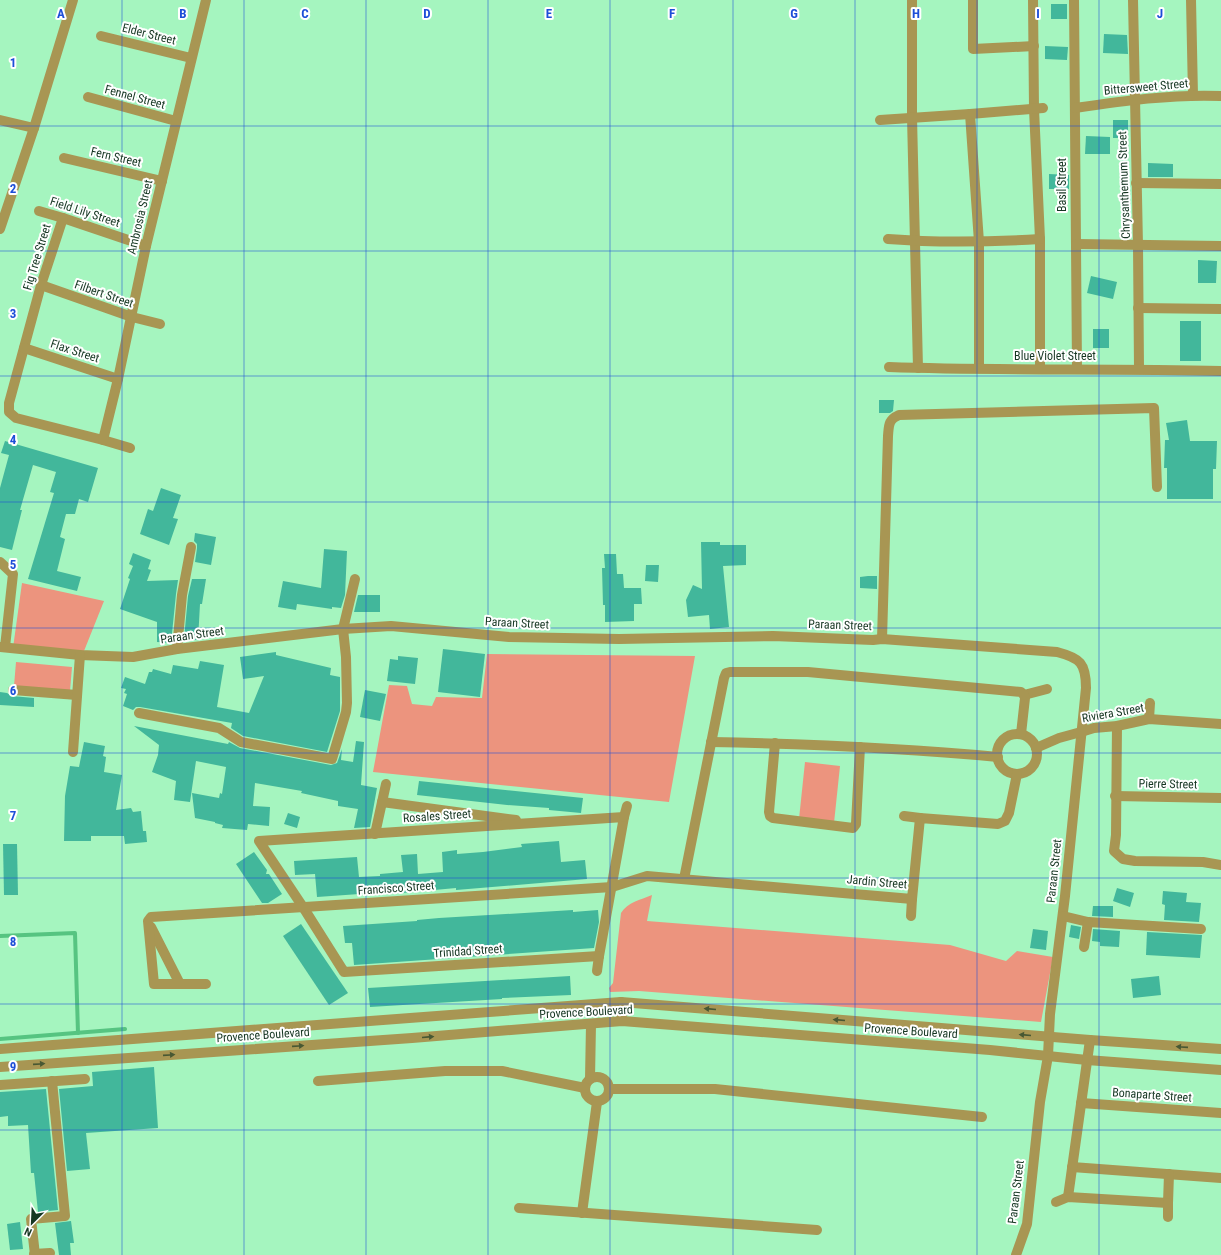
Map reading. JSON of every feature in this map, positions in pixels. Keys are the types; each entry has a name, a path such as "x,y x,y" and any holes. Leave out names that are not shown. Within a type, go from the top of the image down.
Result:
{"street":[{"path":"0,229 34,128 73,0"},
{"name":"Ambrosia Street","path":"103,440 132,317 146,246 206,0"},
{"path":"912,0 914,241 918,368"},
{"path":"973,0 973,49 1034,46"},
{"path":"1033,0 1038,108 1040,369"},
{"name":"Basil Street","path":"1074,0 1078,369"},
{"name":"Chrysanthemum Street","path":"1133,0 1139,368"},
{"path":"1191,0 1193,95"},
{"name":"Elder Street","path":"101,36 191,58"},
{"name":"Bittersweet Street","path":"1075,108 1135,99 1193,95 1221,96"},
{"name":"Fennel Street","path":"88,97 176,121"},
{"path":"880,120 1038,108"},
{"path":"970,114 979,242 979,368"},
{"path":"0,120 34,128"},
{"name":"Fern Street","path":"64,158 162,180"},
{"path":"1136,183 1221,184"},
{"name":"Field Lily Street","path":"39,211 146,246"},
{"name":"Fig Tree Street","path":"63,218 41,285 9,403 9,412 16,418 103,440"},
{"path":"888,239 979,242 1040,239"},
{"path":"1076,244 1221,246"},
{"name":"Filbert Street","path":"41,285 132,317 160,324"},
{"path":"1138,308 1221,309"},
{"name":"Flax Street","path":"24,348 118,379"},
{"name":"Blue Violet Street","path":"889,367 1040,369 1139,368 1221,371"},
{"path":"882,639 888,436 890,423 893,418 899,415 1154,408 1157,487"},
{"path":"103,440 130,448"},
{"path":"177,649 182,595 191,547"},
{"path":"0,562 13,574 2,647"},
{"path":"139,713 219,728 241,742 332,759 346,712 347,703 343,629 355,579"},
{"name":"Paraan Street","path":"2,647 80,655 133,657 177,649 343,629 391,626 516,637 619,639 773,636 873,640 882,639 1057,652 1071,655 1078,659 1086,677 1086,688 1063,916 1050,1014 1048,1056 1040,1102 1027,1224 1016,1255"},
{"path":"73,752 80,655"},
{"path":"684,879 726,674 730,672 808,672 1021,692 1024,695 1046,689"},
{"path":"13,690 77,695"},
{"path":"1021,734 1024,695"},
{"path":"1149,718 1150,703"},
{"name":"Riviera Street","path":"1036,748 1059,738 1094,728 1117,726 1149,718 1221,724"},
{"path":"1117,726 1115,796 1116,835 1114,851 1123,859 1135,862 1203,862 1221,865"},
{"path":"1021,734 1033,741 1036,748 1037,755 1031,769 1017,774 1004,768 998,757 1000,745 1008,736 1021,734"},
{"path":"711,742 860,747 950,752 998,757"},
{"path":"775,743 769,812 770,816 773,818 853,828 856,824 860,747"},
{"path":"904,816 998,824 1005,821 1009,813 1017,774"},
{"path":"375,834 386,784"},
{"name":"Pierre Street","path":"1115,796 1221,798"},
{"path":"382,802 538,823"},
{"path":"596,971 627,806"},
{"name":"Rosales Street","path":"303,907 258,837 375,834 624,817"},
{"name":"Jardin Street","path":"647,876 912,898 920,818"},
{"name":"Francisco Street","path":"148,921 151,917 612,887 647,876"},
{"path":"911,916 912,898"},
{"name":"Trinidad Street","path":"303,907 344,972 599,956"},
{"path":"1063,916 1088,922 1201,929"},
{"path":"148,921 154,984 206,984"},
{"path":"148,921 180,984"},
{"path":"1084,947 1088,922"},
{"path":"621,1002 622,1021"},
{"name":"Provence Boulevard","path":"0,1049 621,1002 1049,1037 1221,1049"},
{"name":"Provence Boulevard","path":"0,1067 412,1038 622,1021 1221,1070"},
{"path":"587,1084 594,1077 603,1078 607,1081 610,1089 606,1098 597,1102 588,1098 586,1093 591,1024"},
{"path":"1068,1197 1090,1040"},
{"path":"318,1082 445,1071 502,1071 587,1084"},
{"path":"0,1085 85,1079"},
{"path":"50,1253 34,1254 30,1219 65,1216 52,1081"},
{"path":"610,1089 715,1089 982,1117"},
{"path":"582,1213 597,1102"},
{"name":"Bonaparte Street","path":"1081,1103 1221,1113"},
{"path":"1072,1167 1221,1178"},
{"path":"1168,1218 1169,1174"},
{"path":"1056,1202 1068,1197 1168,1203"},
{"path":"520,1208 817,1230"}],"shaded area":[{"path":"22,583 104,601 82,656 13,648"},
{"path":"487,654 695,656 669,802 373,772 389,685 407,686 412,704 432,706 436,697 482,698"},
{"path":"16,662 72,667 70,691 14,686"},
{"path":"805,762 840,766 834,823 799,819"},
{"path":"652,895 647,921 950,945 1006,961 1017,951 1053,957 1041,1022 639,991 610,992 609,988 613,983 621,913 627,906"}],"building":[{"path":"1051,4 1067,4 1067,19 1051,19"},
{"path":"1104,34 1127,35 1128,54 1103,53"},
{"path":"1045,46 1068,47 1067,60 1045,59"},
{"path":"1113,120 1128,120 1128,138 1113,138"},
{"path":"1086,136 1110,137 1110,154 1085,154"},
{"path":"1148,163 1173,164 1173,177 1148,177"},
{"path":"1049,174 1069,175 1069,189 1049,189"},
{"path":"1198,260 1217,261 1216,283 1198,283"},
{"path":"1091,276 1117,282 1113,299 1087,293"},
{"path":"1180,321 1201,321 1201,361 1180,361"},
{"path":"1093,329 1109,329 1109,348 1093,348"},
{"path":"879,400 894,400 893,411 890,413 879,413"},
{"path":"1187,420 1190,441 1217,441 1216,469 1213,469 1213,499 1167,499 1167,468 1164,468 1165,440 1169,440 1166,423"},
{"path":"5,441 98,468 88,502 79,499 75,514 66,514 60,537 65,539 57,571 81,577 77,591 28,579 54,493 50,492 56,472 33,465 20,510 22,510 12,550 0,547 0,488 9,455 1,453"},
{"path":"161,488 181,495 173,518 178,519 169,545 140,534 148,509 153,511"},
{"path":"195,533 216,537 211,565 195,562 197,544 194,541"},
{"path":"701,542 720,542 720,545 746,545 746,565 723,566 729,627 710,629 709,615 688,617 686,600 693,585 702,589"},
{"path":"324,549 347,551 345,595 341,608 332,607 332,609 297,604 296,610 278,607 283,581 321,588"},
{"path":"133,553 151,560 148,569 151,570 147,581 178,580 171,643 157,642 157,622 120,609 130,579 128,578 133,566 129,564"},
{"path":"604,554 616,554 617,574 623,574 624,588 641,588 642,604 634,604 634,621 605,622 602,568 605,568"},
{"path":"646,565 659,565 658,582 645,581"},
{"path":"877,576 877,589 860,588 860,577"},
{"path":"192,579 206,579 202,604 200,604 198,640 184,639 188,596"},
{"path":"358,595 380,595 380,612 354,612"},
{"path":"443,649 485,654 480,697 438,692"},
{"path":"276,652 276,655 331,668 330,675 340,677 340,711 327,752 243,736 231,728 232,723 140,707 136,707 133,710 123,706 127,694 124,693 126,689 121,688 125,677 145,684 149,672 152,672 153,669 171,674 173,665 198,669 200,661 224,665 217,707 249,713 264,676 243,679 240,657"},
{"path":"398,656 418,658 415,684 387,681 390,659 398,660"},
{"path":"365,690 386,694 380,721 360,717"},
{"path":"0,692 7,693 12,696 34,698 34,707 0,705"},
{"path":"134,726 228,744 229,742 240,748 331,765 337,763 342,749 341,760 353,762 356,741 364,742 361,785 377,788 370,827 354,828 358,809 338,806 338,801 301,793 302,791 255,783 253,806 270,807 269,826 248,824 247,830 222,828 223,825 215,822 195,818 192,793 219,798 220,793 222,794 226,767 196,761 190,802 174,800 176,781 152,772 158,755 159,745"},
{"path":"84,742 105,746 103,756 106,757 104,772 122,775 116,810 131,808 133,812 141,811 143,831 146,831 147,842 125,844 124,836 91,836 91,841 64,841 65,796 70,766 79,767"},
{"path":"419,781 583,798 581,813 549,810 549,808 417,795"},
{"path":"288,813 300,817 297,828 284,824"},
{"path":"559,841 561,862 585,860 587,879 456,890 456,888 402,893 402,891 317,897 315,874 295,875 294,861 357,857 359,877 380,876 380,874 403,872 401,855 417,854 418,874 443,872 442,852 457,850 457,854 483,852 522,847 521,844"},
{"path":"3,844 17,844 18,895 4,895"},
{"path":"254,852 267,870 266,874 269,874 282,894 268,903 262,903 236,864"},
{"path":"1117,888 1134,893 1130,907 1113,901"},
{"path":"1163,891 1187,893 1186,902 1201,903 1199,922 1164,920 1165,905 1162,904"},
{"path":"1093,906 1113,906 1113,917 1092,916"},
{"path":"573,910 573,912 598,910 599,922 594,948 354,965 352,943 345,943 343,926 439,918"},
{"path":"301,924 348,993 329,1005 283,936"},
{"path":"1071,925 1081,927 1079,939 1069,937"},
{"path":"1033,929 1048,931 1046,950 1030,948"},
{"path":"1093,929 1120,931 1119,947 1100,946 1100,942 1092,941"},
{"path":"1147,932 1202,935 1200,958 1146,955"},
{"path":"570,976 571,995 370,1007 368,988"},
{"path":"1159,976 1161,995 1133,998 1131,979"},
{"path":"154,1067 158,1128 86,1133 90,1169 67,1171 59,1089 93,1086 92,1072"},
{"path":"46,1089 58,1210 38,1212 34,1173 31,1173 28,1125 8,1126 8,1116 0,1117 0,1092"},
{"path":"71,1221 74,1243 70,1243 71,1255 59,1255 55,1223"},
{"path":"20,1222 23,1249 10,1250 7,1224"}],"waterway":[{"path":"0,936 75,933 78,1033"},
{"path":"0,1039 125,1029"}]}
